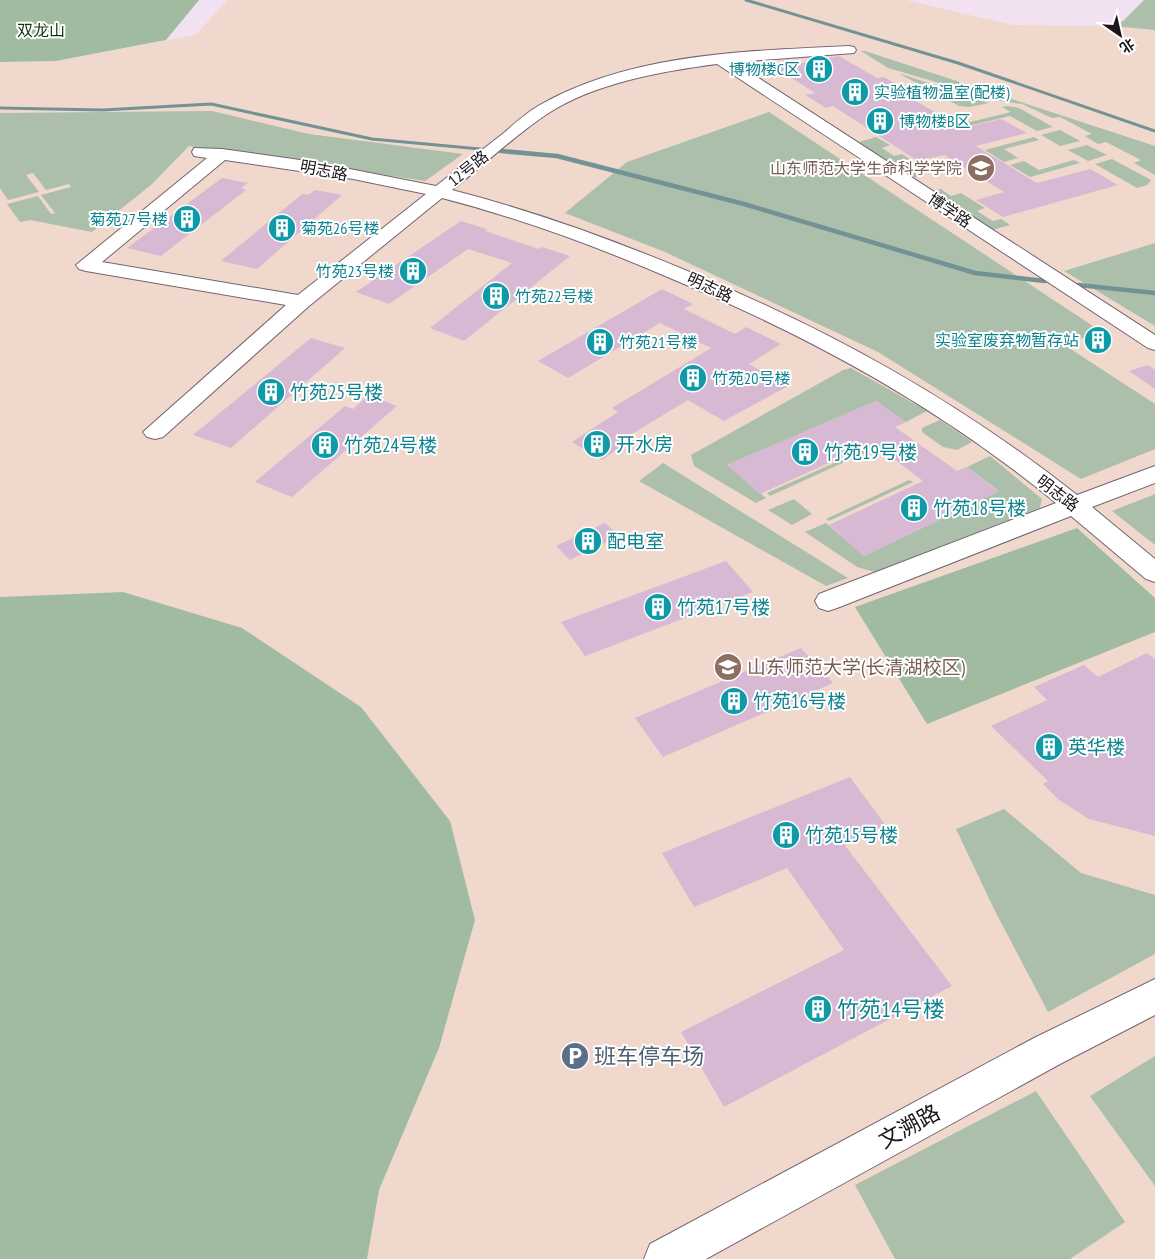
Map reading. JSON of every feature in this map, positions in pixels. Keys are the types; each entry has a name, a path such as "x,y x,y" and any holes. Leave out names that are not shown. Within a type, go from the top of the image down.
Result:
{"street":[{"name":"12号路","path":"155,432 302,302 499,143 542,110 569,95 654,70 720,59 849,50"},
{"name":"博学路","path":"720,59 1155,344"},
{"name":"明志路","path":"200,152 300,165 438,193 503,210 689,276 806,332 953,415 1074,504 1155,572"},
{"path":"222,154 86,265 302,302"},
{"path":"828,601 1155,474"},
{"name":"文溯路","path":"665,1259 1047,1051 1155,996"}],"shaded area":[{"name":"山东师范大学(长清湖校区)","path":"228,0 906,0 1012,25 1113,26 1155,30 1155,1259 367,1259 379,1190 439,1048 475,920 450,821 361,707 123,592 0,597 0,62 56,61 195,35"}],"green space":[{"name":"双龙山","path":"0,0 199,0 166,40 56,61 0,62"},
{"path":"1144,0 1155,0 1155,30 1113,26 1123,21"},
{"path":"861,51 1155,146 1155,175 1134,163 1141,160 1106,142 1098,144 1085,136 1092,134 1060,117 1052,118 1022,104 1001,101 888,68"},
{"path":"898,73 989,103 969,107 959,106"},
{"path":"1002,107 1019,108 1053,127 1037,131 1010,116 897,143 893,141 1011,112"},
{"path":"212,111 309,134 463,154 425,181 189,146 151,185 92,232 30,220 20,222 7,204 38,196 51,214 55,213 41,195 71,187 69,184 46,190 33,173 26,175 39,192 8,200 0,188 0,113"},
{"path":"769,112 1102,332 1063,344 1155,404 1155,449 1081,479 878,352 665,252 565,213 627,162"},
{"path":"1060,130 1080,141 1060,146 1041,135"},
{"path":"876,137 890,145 882,148 894,156 902,154 921,167 912,169 921,176 912,178 859,142"},
{"path":"1034,137 1039,140 1004,149 1018,158 1004,162 985,150"},
{"path":"1087,145 1107,155 1088,161 1068,150"},
{"path":"1112,159 1151,180 1147,185 1137,188 1095,164"},
{"path":"1074,160 1080,163 1030,177 1010,165 1024,161 1039,170"},
{"path":"941,189 951,196 961,193 985,208 977,211 993,221 1001,219 1010,225 992,230 933,191"},
{"path":"1155,243 1155,326 1064,271"},
{"path":"851,368 927,411 906,422 876,401 727,465 766,498 756,503 694,466 691,455 843,370"},
{"path":"940,420 972,442 957,450 943,447 922,432 922,428"},
{"path":"870,447 873,449 770,496 767,493"},
{"path":"990,456 1042,499 1040,508 875,572 857,567 805,532 826,523 864,556 999,491 967,467"},
{"path":"663,463 848,578 826,586 639,481"},
{"path":"909,480 913,482 829,521 826,519"},
{"path":"1155,494 1155,545 1112,511"},
{"path":"794,499 812,514 792,525 768,510"},
{"path":"1077,528 1155,598 1155,632 927,724 855,607"},
{"path":"123,592 242,628 361,707 450,821 475,920 439,1048 379,1190 367,1259 0,1259 0,597"},
{"path":"1004,809 1081,873 1155,895 1155,954 1048,1012 995,911 956,829"},
{"path":"1155,1056 1155,1186 1090,1096"},
{"path":"1036,1091 1125,1222 1070,1259 895,1259 855,1185"}],"building":[{"path":"839,56 877,78 884,77 905,89 898,91 963,128 1001,119 1027,133 976,146 1037,183 1090,169 1118,185 1003,217 976,200 1004,192 944,155 918,161 833,106 826,108 805,95 815,93 776,68"},
{"name":"菊苑27号楼","path":"222,178 248,183 241,188 246,190 161,256 127,248"},
{"name":"菊苑26号楼","path":"315,190 342,195 257,269 221,261 302,194 308,195"},
{"path":"461,221 539,249 542,247 570,256 464,341 430,328 512,263 468,249 389,304 356,292"},
{"path":"662,289 693,304 684,309 735,334 746,327 781,344 749,364 788,386 724,421 688,400 617,443 622,446 602,460 572,442 618,412 612,408 711,348 660,323 568,378 538,361"},
{"name":"竹苑25号楼","path":"311,338 345,348 231,448 193,435"},
{"path":"1148,365 1155,370 1155,389 1129,371"},
{"name":"竹苑24号楼","path":"369,395 397,406 292,497 255,482 345,406 353,409"},
{"path":"876,401 906,422 895,427 957,471 967,467 999,491 864,556 829,525 923,481 873,443 760,494 727,465"},
{"name":"配电室","path":"605,523 619,536 570,560 556,546"},
{"name":"竹苑17号楼","path":"726,561 753,592 585,656 561,622"},
{"name":"竹苑16号楼","path":"801,648 833,683 663,757 635,718"},
{"name":"英华楼","path":"1147,653 1155,659 1155,836 1089,819 1059,800 1043,784 1048,781 991,726 1047,700 1034,687 1084,665 1098,677"},
{"path":"850,777 886,826 844,844 952,986 724,1107 681,1032 844,950 787,868 694,907 662,853"}],"waterway":[{"path":"746,0 958,63 1155,131"},
{"path":"0,108 103,110 211,104 372,139 514,152"},
{"path":"501,151 557,156 744,204 975,273 1045,281"},
{"path":"1078,285 1155,293"}],"place":[{"name":"博物楼C区","path":"819,69"},
{"name":"实验植物温室(配楼)","path":"855,92"},
{"name":"博物楼B区","path":"880,121"},
{"name":"山东师范大学生命科学学院","path":"981,168"},
{"name":"菊苑27号楼","path":"187,219"},
{"name":"菊苑26号楼","path":"282,228"},
{"name":"竹苑23号楼","path":"413,271"},
{"name":"竹苑22号楼","path":"496,296"},
{"name":"实验室废弃物暂存站","path":"1098,340"},
{"name":"竹苑21号楼","path":"600,342"},
{"name":"竹苑20号楼","path":"693,378"},
{"name":"竹苑25号楼","path":"271,392"},
{"name":"开水房","path":"597,444"},
{"name":"竹苑24号楼","path":"325,445"},
{"name":"竹苑19号楼","path":"805,452"},
{"name":"竹苑18号楼","path":"914,508"},
{"name":"配电室","path":"588,541"},
{"name":"竹苑17号楼","path":"658,607"},
{"name":"山东师范大学(长清湖校区)","path":"728,667"},
{"name":"竹苑16号楼","path":"734,701"},
{"name":"英华楼","path":"1049,747"},
{"name":"竹苑15号楼","path":"786,835"},
{"name":"竹苑14号楼","path":"818,1009"},
{"name":"班车停车场","path":"575,1056"}]}
